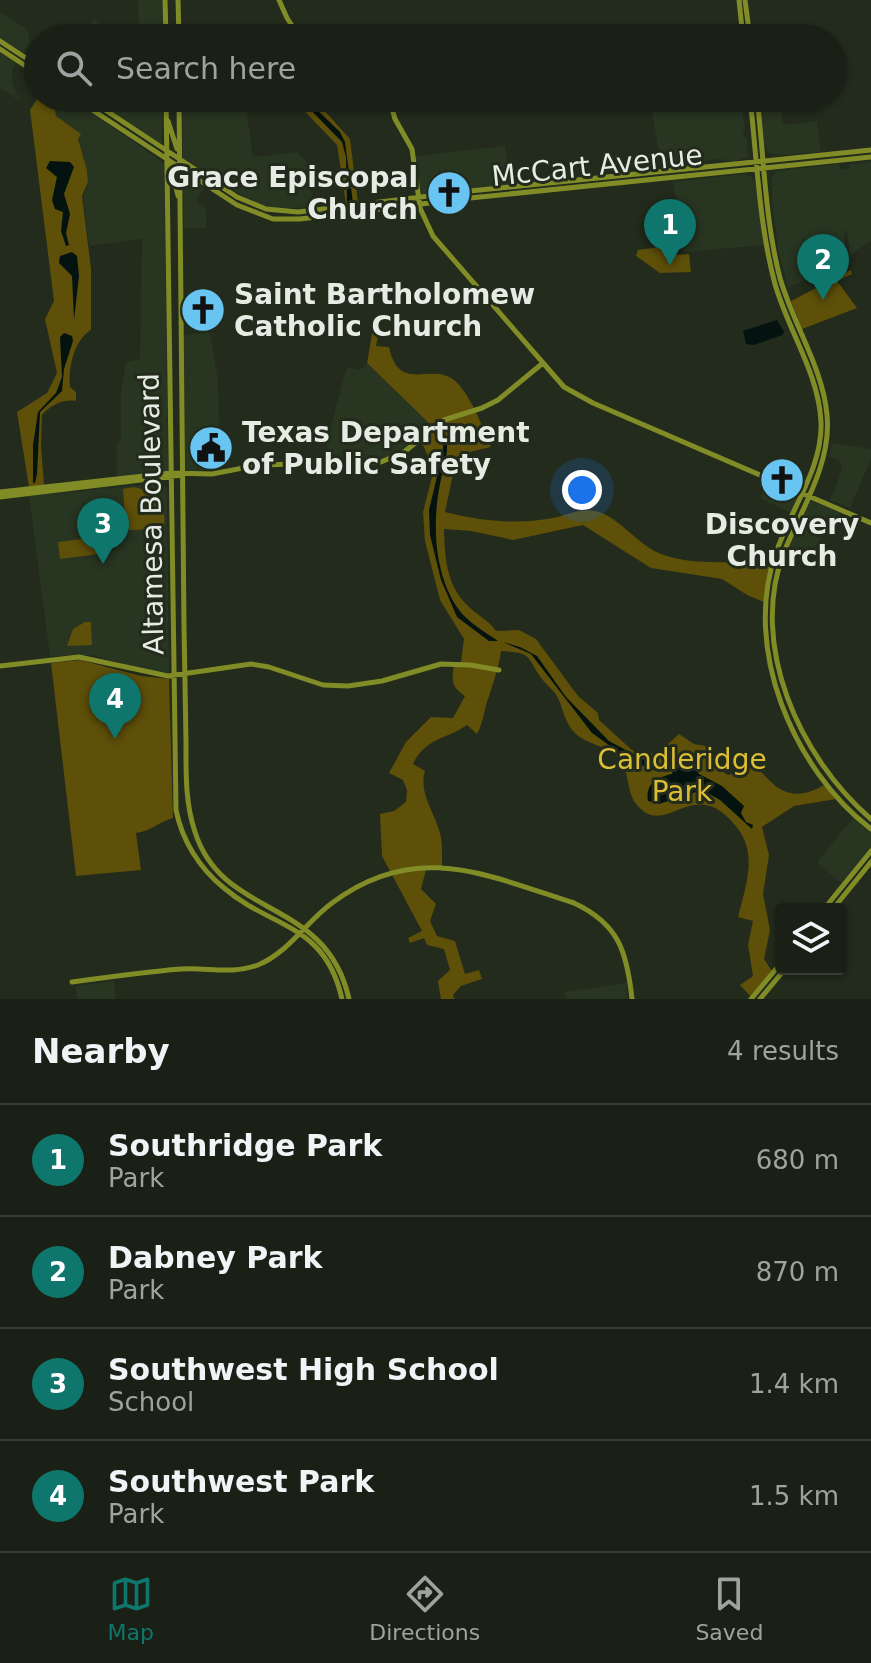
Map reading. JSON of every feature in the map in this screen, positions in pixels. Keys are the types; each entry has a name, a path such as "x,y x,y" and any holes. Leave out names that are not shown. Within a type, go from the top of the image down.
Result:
{"main road":[{"path":"165,0 166,24"},
{"path":"178,0 179,24"},
{"path":"279,0 291,24"},
{"path":"739,0 747,24"},
{"path":"744,24 745,0"},
{"path":"0,41 24,57"},
{"path":"0,49 24,65"},
{"name":"McCart Avenue","path":"103,112 242,208 273,219 300,219 419,200 688,173 737,171 789,159 871,157"},
{"name":"Altamesa Boulevard","path":"167,112 171,449 184,502 189,808 196,837 215,868 247,896 284,914 303,930 336,972 349,999"},
{"path":"179,112 179,158"},
{"path":"393,112 413,151 419,200 424,220 433,236 564,387 580,398 871,523"},
{"path":"745,163 753,154 754,112"},
{"path":"756,112 763,148 759,181 779,286 814,378 819,406 820,445 777,572 773,623 776,645 797,720 822,765 871,819"},
{"path":"167,116 179,158"},
{"path":"755,141 767,189"},
{"path":"763,148 771,157 789,159"},
{"name":"McCart Avenue","path":"470,195 677,178 700,168 745,163 779,166 871,150"},
{"path":"168,156 180,201"},
{"name":"McCart Avenue","path":"168,156 179,158 237,197 266,209 298,212 382,207"},
{"name":"Altamesa Boulevard","path":"179,158 183,437 171,488 174,800 177,818 188,845 215,880 249,905 303,930"},
{"path":"767,220 769,176 779,166"},
{"path":"737,171 752,173 759,181"},
{"path":"180,179 183,174 189,173"},
{"path":"168,223 180,224"},
{"path":"168,274 180,274"},
{"path":"169,308 173,326 181,331"},
{"path":"169,330 178,338 181,357"},
{"path":"0,494 218,473 259,465 379,463 404,452 434,425 498,400 543,363"},
{"path":"170,405 182,405"},
{"path":"171,437 183,437"},
{"path":"155,480 176,475"},
{"path":"143,478 165,481 171,488"},
{"path":"804,494 776,551 770,571 766,606 768,646 780,696 816,769 847,808 871,829"},
{"path":"172,596 184,595"},
{"path":"173,656 177,671 185,675"},
{"path":"0,666 79,657 100,659 160,675 185,675 237,664 257,664 323,685 348,686 382,681 441,664 499,670"},
{"path":"173,675 181,680 185,699"},
{"path":"847,808 853,802"},
{"path":"835,903 871,851"},
{"path":"836,903 871,862"},
{"path":"72,982 185,969 239,971 272,958 344,894 377,878 430,866 471,870 574,903 601,919 614,933 627,958 632,999"},
{"path":"215,868 215,880 229,883"},
{"path":"856,869 863,873"},
{"path":"235,896 247,896 249,905"},
{"path":"269,907 271,916 284,914"},
{"name":"Altamesa Boulevard","path":"336,972 342,999"},
{"path":"751,999 776,975"},
{"path":"760,999 776,975"}],"shaded area":[{"path":"138,0 162,0 163,24 139,24"},
{"path":"0,12 24,27 24,51 22,54 0,39"},
{"path":"0,53 16,63 12,81 20,101 0,88"},
{"path":"55,112 90,112 164,163 168,471 117,477 121,392 126,362 140,359 142,239 89,246 83,197 88,173 78,139"},
{"path":"113,112 162,112 162,144"},
{"path":"182,112 247,112 253,157 297,152 308,163 313,207 274,209 232,190 183,158"},
{"path":"313,112 319,112 340,132 345,142 353,203 347,204 346,157 342,142"},
{"path":"652,112 742,112 743,137 747,138 748,157 732,162 721,159 695,162 691,154 679,156 678,165 661,167"},
{"path":"761,112 782,112 783,125 817,121 821,152 768,153"},
{"path":"505,146 510,185 420,194 416,156"},
{"path":"50,161 70,162 74,167 64,194 70,214 66,233 69,245 66,246 61,231 63,212 55,209 52,200 57,177 46,168"},
{"path":"871,162 871,241 850,255 847,231 844,231 845,254 806,259 811,278 788,287 778,250 772,177 777,171 839,164 840,170 850,168 849,164"},
{"path":"744,174 752,177 758,189 764,245 685,252 673,182"},
{"path":"183,177 204,188 196,201 206,209 206,228 184,228"},
{"path":"72,252 77,256 79,276 74,320 72,276 59,263 60,256"},
{"path":"777,320 784,332 782,335 754,345 746,344 743,331"},
{"path":"64,333 72,336 73,341 64,369 62,391 40,412 37,474 33,483 33,445 38,412 56,393 62,377 60,337"},
{"path":"210,333 218,380 220,470 185,471 184,335"},
{"path":"367,363 431,425 406,448 387,459 326,461 328,436 347,367 360,370"},
{"path":"441,425 447,447 437,499 436,532 444,581 459,610 498,641 489,641 457,617 441,580 430,535 429,510 443,451 443,438 435,429"},
{"path":"832,443 871,449 871,459 850,508 830,500 842,470 839,460 829,457"},
{"path":"767,480 798,495 791,513 760,498"},
{"path":"163,483 167,488 169,673 145,670 92,655 50,656 29,496"},
{"path":"808,500 841,513 832,532 825,529 814,550 788,550"},
{"path":"503,642 537,656 566,697 609,741 661,769 653,770 630,760 592,733 531,654"},
{"path":"685,753 694,760 699,774 722,786 744,806 741,813 746,822 753,825 752,829 720,800 702,790 659,804 648,801 650,786 657,779 672,774 674,761"},
{"path":"853,818 871,833 871,847 841,883 817,862"},
{"path":"114,981 116,999 77,999 75,986"},
{"path":"626,983 628,999 566,999 565,992"}],"green space":[{"path":"30,112 55,112 56,116 81,134 78,139 88,182 82,196 91,269 91,330 80,340 71,363 70,387 76,392 76,401 58,404 42,415 44,485 29,487 17,412 47,393 57,373 45,319 54,301"},
{"path":"305,112 326,112 350,139 358,203 346,204 337,145"},
{"path":"675,245 676,255 689,254 691,272 660,273 636,256 638,250"},
{"path":"851,270 852,274 837,281 857,308 802,329 791,301"},
{"name":"Candleridge Park","path":"373,328 379,330 376,346 389,347 400,369 408,373 445,375 460,386 476,411 491,447 465,453 456,460 445,512 512,522 590,510 612,518 652,550 674,558 770,565 764,602 722,579 651,568 583,525 513,540 444,529 448,570 461,598 496,631 519,630 536,639 578,696 632,750 643,754 658,753 679,734 694,744 705,746 713,766 728,775 753,768 781,790 795,794 824,785 836,799 794,806 762,827 769,855 763,894 770,930 764,959 772,971 751,997 740,985 753,976 748,945 753,921 738,917 749,861 744,839 738,829 722,813 708,805 695,805 659,816 648,814 634,800 620,760 573,731 556,695 528,657 501,651 477,734 467,725 430,744 413,764 425,771 425,793 441,841 442,866 427,866 421,889 436,904 430,921 437,936 455,941 465,974 479,970 482,979 461,986 453,995 454,999 441,999 438,981 450,970 444,949 427,945 424,938 410,943 408,938 422,931 382,856 380,814 394,811 406,802 407,790 403,780 389,773 406,742 431,717 453,718 465,696 454,685 453,678 454,663 461,662 464,639 440,600 425,541 423,512 434,469 421,441 435,429 367,363"},
{"path":"134,487 149,492 159,501 164,513 164,529 128,530 123,489"},
{"path":"97,537 99,554 60,559 58,542"},
{"path":"91,622 92,645 67,646 73,629"},
{"path":"80,660 141,676 169,679 173,818 136,833 141,870 76,876 51,663"}],"place":[{"name":"Grace Episcopal Church","path":"449,193"},
{"name":"Southridge Park","path":"670,265"},
{"name":"Dabney Park","path":"823,300"},
{"name":"Saint Bartholomew Catholic Church","path":"203,310"},
{"name":"Texas Department of Public Safety","path":"211,448"},
{"name":"Discovery Church","path":"782,480"},
{"name":"Southwest High School","path":"103,564"},
{"name":"Southwest Park","path":"115,739"}]}
